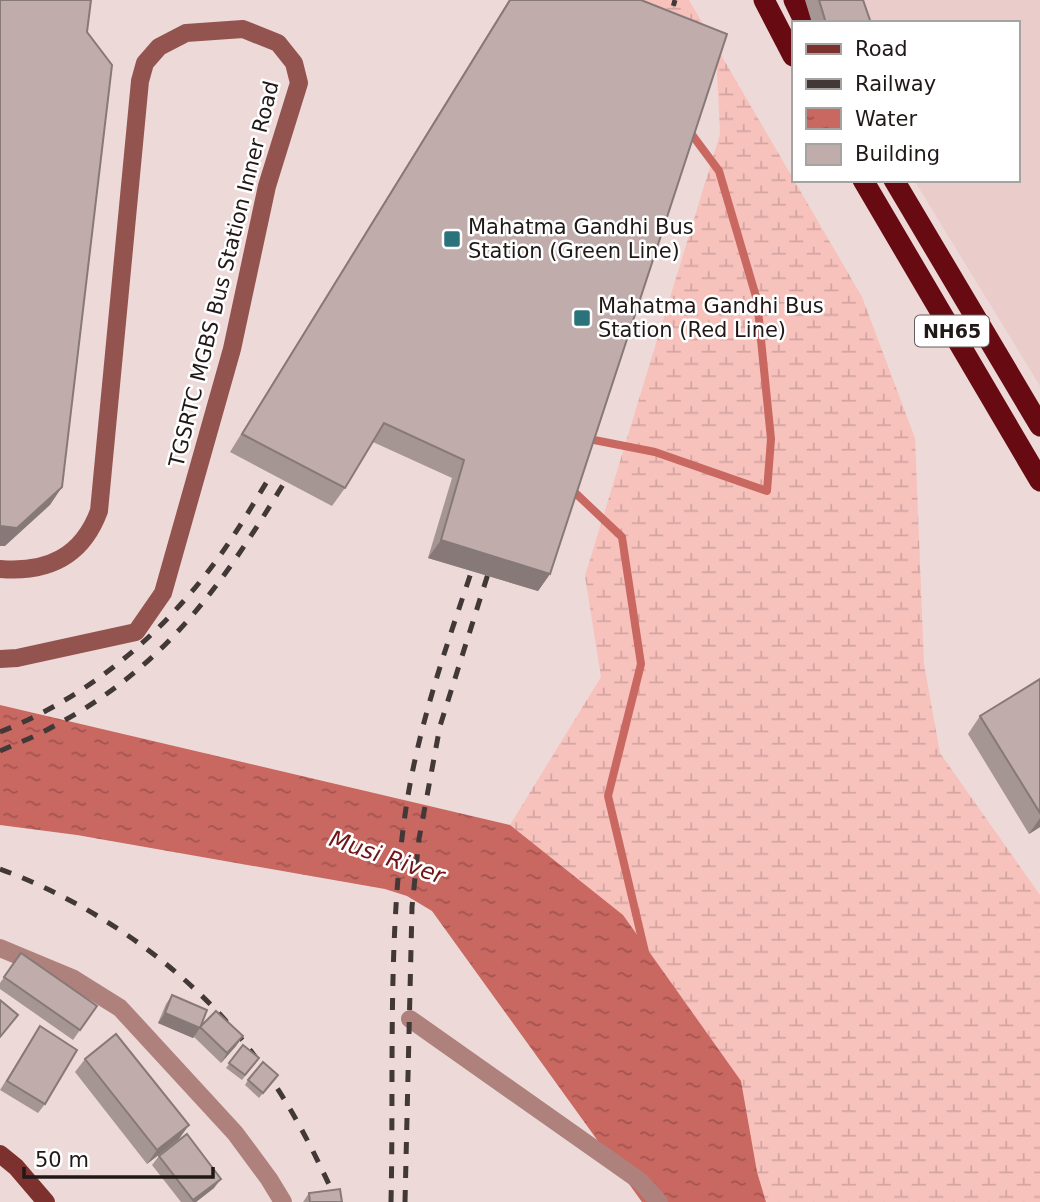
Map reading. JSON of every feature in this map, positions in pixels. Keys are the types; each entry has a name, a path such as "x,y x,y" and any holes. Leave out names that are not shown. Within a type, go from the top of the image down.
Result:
{"highway":[{"path":"764,0 792,54"},
{"path":"794,0 804,21"},
{"name":"NH65","path":"864,182 1040,481"},
{"name":"NH65","path":"895,182 1040,426"}],"main road":[{"path":"0,1154 16,1167 46,1202"}],"street":[{"name":"TGSRTC MGBS Bus Station Inner Road","path":"0,569 25,571 64,558 85,540 99,511 140,81 145,63 159,47 186,33 243,29 278,43 294,63 299,83 267,186 232,349 163,593 136,632 17,658 0,659"},
{"path":"0,948 72,978 120,1008 234,1133 283,1202"},
{"path":"410,1019 640,1181 659,1202"}],"shaded area":[{"path":"862,0 1040,0 1040,386 915,182 1019,182 1019,21 867,21"}],"green space":[{"path":"603,0 689,0 792,177 792,182 795,182 862,297 915,438 924,664 940,753 1040,895 1040,1202 766,1202 757,1172 510,825 601,677 585,576 720,134 716,50"}],"water":[{"name":"Musi River","path":"0,705 510,825 623,915 741,1081 757,1172 766,1202 642,1202 432,911 407,896 385,889 77,835 0,825"}],"building":[{"path":"0,0 91,0 87,32 112,65 62,487 17,528 0,526"},
{"path":"510,0 641,0 727,34 550,574 441,540 464,460 384,423 345,488 242,434"},
{"path":"819,0 863,0 870,21 825,21"},
{"path":"1040,679 1040,813 980,716"},
{"path":"21,953 97,1006 80,1030 4,977"},
{"path":"172,995 207,1010 200,1028 165,1013"},
{"path":"0,1000 18,1015 0,1037"},
{"path":"216,1011 243,1036 227,1053 200,1027"},
{"path":"40,1026 77,1050 45,1104 7,1081"},
{"path":"116,1034 189,1125 157,1150 85,1059"},
{"path":"243,1045 259,1058 245,1075 229,1063"},
{"path":"263,1062 278,1075 263,1093 248,1080"},
{"path":"187,1134 221,1179 193,1200 159,1156"},
{"path":"340,1189 342,1202 310,1202 309,1193"}],"waterway":[{"path":"584,438 655,452 767,491 771,439 757,300 719,171 687,128"},
{"path":"569,487 622,537 641,664 608,796 645,952"}],"railway":[{"path":"667,29 675,0"},
{"path":"0,732 32,718 92,683 146,639 171,615 216,561 271,475"},
{"path":"0,751 48,730 93,703 159,651 213,590 284,483"},
{"path":"391,1202 392,1004 396,905 406,808 427,711 478,552"},
{"path":"405,1202 412,907 419,839 440,726 493,558"},
{"path":"0,869 37,884 110,923 176,972 206,1000 234,1030 282,1095 337,1202"}],"place":[{"name":"Mahatma Gandhi Bus Station (Green Line)","path":"452,239"},
{"name":"Mahatma Gandhi Bus Station (Red Line)","path":"582,318"}]}
